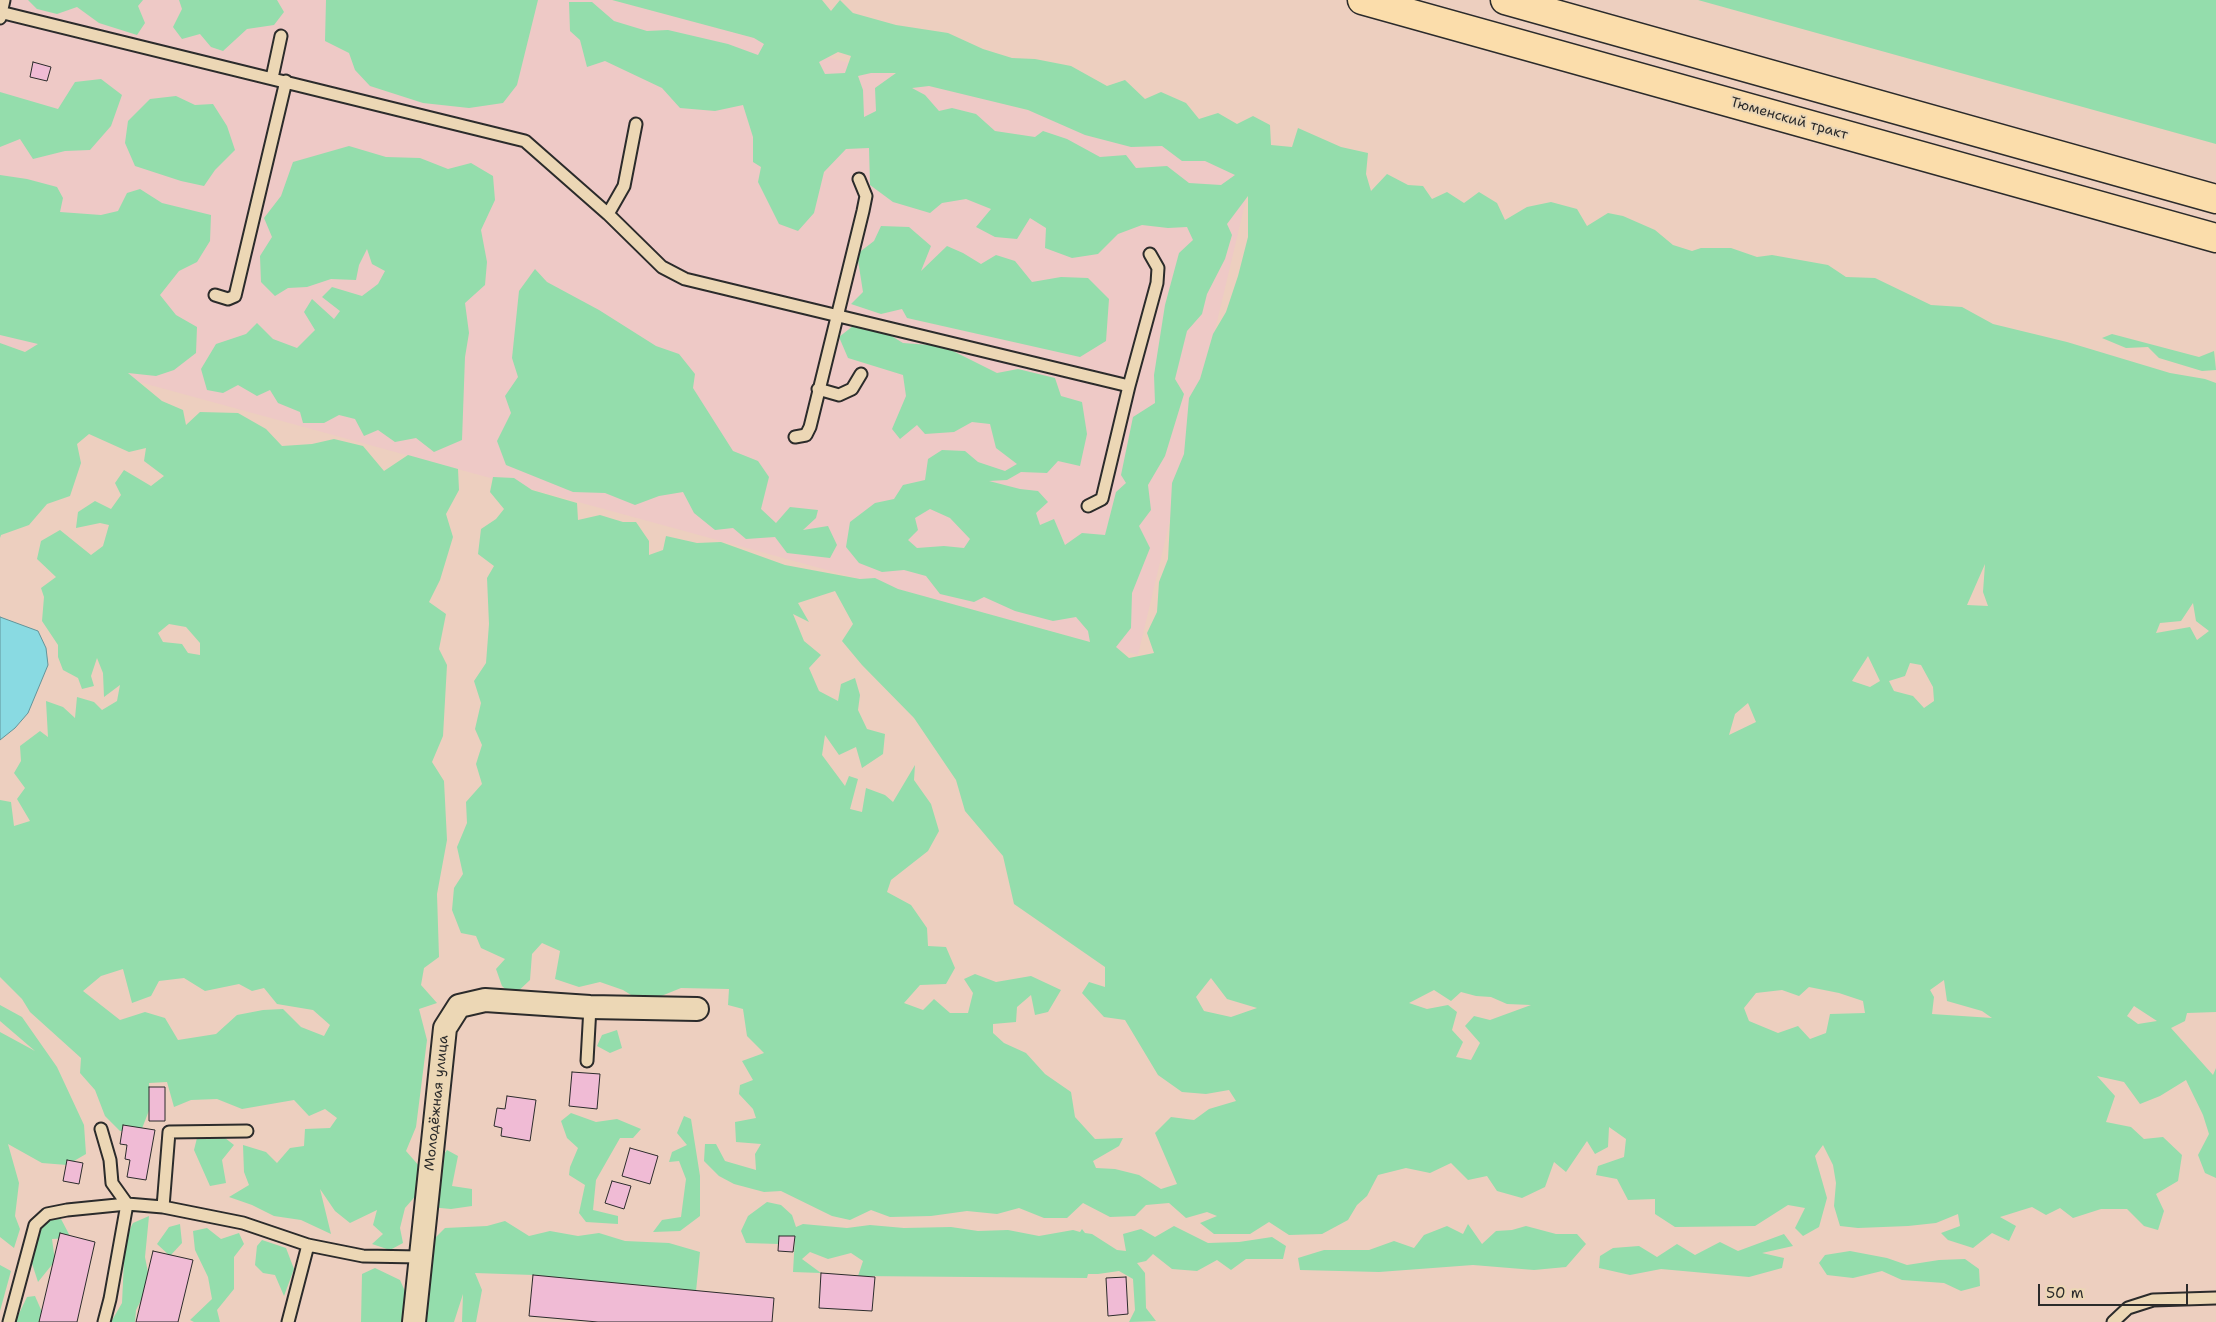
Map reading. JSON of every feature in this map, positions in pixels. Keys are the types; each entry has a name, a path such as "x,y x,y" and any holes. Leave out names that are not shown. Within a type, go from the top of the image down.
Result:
{"main road":[{"name":"Тюменский тракт","path":"1362,0 2216,238"},
{"path":"1505,0 2216,199"}],"street":[{"name":"Молодёжная улица","path":"414,1322 445,1028 459,1006 485,1000 590,1007 697,1009"}],"lane":[{"path":"4,0 0,14 286,81 525,141 608,214 662,267 685,279 1129,386"},
{"path":"272,78 281,36"},
{"path":"215,295 228,299 235,296 286,81"},
{"path":"608,214 624,186 636,124"},
{"path":"795,437 806,435 810,427 838,315 866,196 859,179"},
{"path":"1088,506 1102,499 1129,386 1157,283 1158,268 1150,254"},
{"path":"818,389 838,396 852,389 861,374"},
{"path":"587,1061 590,1007"},
{"path":"101,1129 110,1160 112,1183 127,1204 104,1322"},
{"path":"163,1207 169,1132 247,1131"},
{"path":"9,1322 34,1225 47,1214 66,1210 127,1204 163,1207 243,1223 308,1245 363,1256 420,1257"},
{"path":"288,1322 308,1245"},
{"path":"2113,1322 2128,1308 2153,1300 2216,1298"}],"shaded area":[{"path":"0,0 612,0 1253,170 1138,655 0,344"}],"green space":[{"path":"28,0 143,0 138,6 145,23 137,35 99,23 77,7 57,14 37,9"},
{"path":"179,0 277,0 284,12 274,25 247,29 223,51 211,47 200,34 182,39 173,27 182,9"},
{"path":"326,0 538,0 517,85 503,103 469,108 423,103 370,86 355,70 349,53 325,41"},
{"path":"612,0 822,0 831,11 840,0 853,13 896,25 948,33 983,49 1012,58 1035,59 1071,66 1107,86 1125,80 1145,99 1161,92 1186,103 1199,119 1218,113 1237,124 1253,116 1270,125 1271,145 1292,147 1298,128 1341,147 1368,153 1366,174 1371,191 1387,174 1408,185 1423,186 1432,199 1447,192 1464,203 1479,192 1497,203 1505,220 1527,207 1551,202 1577,209 1587,226 1608,213 1623,216 1655,230 1673,245 1692,251 1701,248 1731,248 1757,257 1772,255 1828,265 1846,277 1875,278 1931,305 1962,307 1993,324 2067,342 2170,373 2205,379 2216,383 2216,1012 2187,1013 2185,1021 2171,1028 2213,1075 2216,1068 2216,1178 2205,1173 2198,1155 2209,1134 2203,1115 2186,1080 2160,1096 2140,1104 2124,1082 2097,1076 2115,1096 2106,1122 2131,1127 2144,1139 2163,1137 2182,1155 2178,1181 2156,1194 2164,1211 2158,1230 2144,1226 2127,1209 2101,1209 2073,1218 2060,1208 2046,1215 2032,1207 2000,1217 2016,1226 2009,1241 1992,1233 1973,1248 1948,1240 1941,1233 1960,1226 1958,1214 1936,1223 1908,1226 1858,1228 1840,1226 1834,1206 1836,1183 1833,1165 1823,1145 1815,1156 1827,1198 1819,1227 1803,1236 1795,1228 1805,1208 1788,1205 1755,1226 1675,1227 1655,1214 1655,1199 1628,1200 1617,1179 1596,1175 1598,1166 1624,1157 1626,1139 1609,1127 1608,1147 1595,1154 1587,1141 1566,1172 1554,1162 1545,1187 1522,1198 1497,1191 1487,1176 1468,1180 1451,1163 1430,1173 1406,1168 1378,1175 1367,1196 1357,1205 1348,1220 1322,1234 1289,1235 1269,1222 1250,1234 1214,1234 1200,1223 1217,1216 1207,1212 1186,1218 1169,1203 1146,1205 1135,1216 1110,1217 1083,1203 1067,1218 1044,1218 1019,1208 997,1214 967,1211 931,1216 890,1217 871,1210 850,1220 832,1216 781,1191 764,1192 734,1184 719,1176 704,1161 705,1144 716,1144 725,1161 756,1170 755,1154 761,1144 736,1142 735,1122 756,1118 753,1109 739,1094 740,1085 753,1080 742,1061 764,1053 747,1036 743,1009 728,1005 729,989 681,988 644,1003 623,990 600,982 579,987 555,979 560,951 542,943 532,954 530,980 513,996 502,986 496,969 505,959 481,948 476,936 461,933 452,910 454,888 463,874 457,847 467,823 466,802 482,784 476,764 482,745 475,729 481,703 474,681 486,663 489,624 487,578 494,566 478,554 481,529 496,519 504,509 490,492 493,477 514,478 532,490 577,503 578,520 600,515 623,522 636,522 649,541 649,555 663,550 666,536 697,543 721,542 785,565 860,579 875,578 898,589 1090,642 1088,631 1076,617 1053,621 1015,611 984,597 974,602 940,594 926,576 904,570 882,572 859,563 846,547 850,522 875,503 894,499 903,485 925,480 928,459 942,450 965,451 978,462 1005,471 1017,464 996,448 990,424 972,422 954,432 925,434 917,425 900,439 892,429 906,396 903,375 848,358 839,337 853,326 885,332 903,343 943,346 997,373 1018,369 1055,378 1061,396 1082,402 1087,434 1080,466 1058,461 1047,473 1021,472 1007,480 989,481 1020,489 1038,491 1048,502 1036,513 1040,525 1054,519 1065,545 1082,533 1105,535 1116,492 1126,483 1121,475 1133,417 1155,403 1154,375 1165,305 1179,253 1193,240 1187,227 1168,228 1142,225 1118,234 1098,254 1072,258 1045,248 1046,228 1030,218 1017,239 995,237 976,227 991,209 966,199 942,203 930,213 893,202 870,185 869,148 846,149 824,172 814,213 798,231 779,224 758,182 761,167 753,162 753,137 743,105 715,111 680,108 662,88 605,61 587,67 580,40 570,31 569,2 592,2 614,21 647,31 668,30 728,44 758,55 764,44 754,38","holes":["838,52 851,56 845,73 825,74 819,62","871,73 896,73 875,88 876,111 864,117 863,90 858,76","929,86 1028,110 1085,135 1131,147 1162,146 1182,161 1205,161 1235,175 1221,185 1189,183 1167,166 1136,168 1126,155 1100,157 1067,139 1043,131 1035,137 995,131 976,114 952,108 939,111 925,95 912,88","1248,196 1248,237 1238,276 1226,312 1213,334 1200,379 1189,398 1184,454 1172,483 1168,559 1159,582 1157,612 1147,633 1154,653 1129,658 1116,647 1131,628 1132,593 1150,548 1139,526 1151,510 1148,485 1165,456 1184,394 1175,379 1187,331 1202,314 1207,294 1225,259 1232,235 1227,224","930,509 950,518 970,539 964,548 944,546 917,548 908,540 918,530 915,518","1985,564 1983,592 1988,606 1967,605","835,591 853,624 842,641 862,665 914,718 956,780 965,811 1003,856 1014,904 1105,967 1105,987 1089,982 1082,993 1104,1017 1125,1020 1158,1075 1182,1092 1206,1094 1229,1090 1236,1101 1209,1109 1194,1120 1171,1117 1155,1133 1177,1184 1161,1189 1139,1175 1115,1169 1096,1168 1093,1161 1119,1146 1123,1138 1095,1139 1075,1117 1071,1092 1045,1074 1026,1053 1004,1043 993,1033 993,1024 1016,1022 1017,1007 1031,995 1035,1015 1048,1012 1061,990 1031,976 996,982 975,974 964,979 973,993 968,1013 950,1013 934,999 923,1010 904,1003 920,985 946,984 955,968 946,947 928,946 927,928 911,905 887,892 891,880 928,851 939,831 931,804 914,780 915,765 893,802 885,795 866,788 862,812 850,809 858,779 849,776 845,786 822,755 825,735 839,755 856,747 862,768 883,754 885,734 867,729 858,710 860,695 855,678 841,684 838,701 819,691 809,668 821,655 804,641 793,614 809,622 798,603","2193,603 2196,621 2209,631 2197,640 2190,627 2156,633 2160,623 2181,621","1868,656 1880,681 1870,687 1852,681","1910,663 1921,665 1933,687 1934,701 1924,708 1913,696 1894,691 1889,681 1905,676","1748,703 1756,722 1729,735 1735,714","1211,978 1227,999 1257,1008 1231,1017 1204,1011 1196,997","1944,980 1947,1001 1982,1011 1992,1018 1932,1014 1934,997 1930,990","1809,987 1839,993 1863,1001 1865,1013 1830,1014 1826,1033 1810,1039 1798,1026 1778,1033 1749,1021 1744,1008 1756,993 1782,990 1799,996","1434,990 1451,1001 1461,992 1491,997 1507,1004 1531,1005 1490,1020 1474,1016 1465,1026 1480,1043 1471,1060 1456,1057 1463,1042 1452,1030 1457,1012 1448,1005 1427,1009 1409,1003","2134,1006 2157,1021 2138,1024 2127,1016"]},
{"path":"1698,0 2216,0 2216,144"},
{"path":"101,79 122,95 111,126 90,150 65,151 33,159 20,139 0,147 0,92 58,109 75,82"},
{"path":"176,96 195,105 213,104 227,126 235,150 215,170 204,186 181,181 135,166 125,143 128,121 150,99"},
{"path":"349,146 386,157 420,158 448,169 471,163 493,176 495,200 481,230 487,262 485,285 465,303 469,333 465,357 462,440 434,452 416,438 395,442 378,430 364,436 355,419 339,415 324,423 303,423 300,412 278,403 270,390 257,396 238,385 223,393 207,390 201,369 216,344 246,334 257,323 273,339 297,348 315,330 304,312 312,299 334,319 340,311 322,297 332,287 362,296 378,284 385,271 372,264 367,249 359,265 356,280 331,279 307,287 288,288 275,296 261,282 260,256 272,237 264,218 281,196 293,162"},
{"path":"0,175 27,179 57,187 63,198 60,212 101,215 118,211 127,193 140,189 162,203 211,215 210,241 197,262 179,271 160,295 176,315 197,327 196,353 174,370 156,376 128,373 162,401 183,410 186,425 200,412 238,413 266,429 282,446 312,444 334,439 363,446 384,471 408,455 458,469 459,490 446,514 453,537 440,580 429,602 446,614 439,649 447,665 443,736 432,762 444,781 447,840 437,894 439,957 424,968 421,985 437,1003 419,1009 427,1040 416,1127 406,1151 420,1167 419,1192 405,1208 400,1228 403,1243 390,1250 372,1244 383,1234 373,1225 377,1210 350,1223 335,1211 320,1189 331,1234 301,1220 274,1216 252,1205 229,1197 249,1185 244,1172 243,1145 266,1152 277,1163 290,1148 304,1146 305,1129 330,1128 337,1118 325,1109 309,1116 294,1100 242,1109 217,1099 191,1100 174,1107 167,1082 149,1083 150,1108 141,1131 120,1131 105,1116 95,1090 80,1073 81,1058 30,1012 22,999 0,977 0,800 11,802 14,826 30,821 17,799 25,788 14,773 21,761 20,746 40,731 48,737 46,701 63,707 75,718 77,697 94,702 102,710 117,701 120,685 104,697 103,673 97,658 91,676 94,686 82,689 78,678 63,670 58,657 58,645 42,621 44,597 41,588 56,577 37,559 41,541 60,530 91,555 103,546 109,525 100,523 76,528 78,512 95,501 111,509 121,495 115,483 124,470 151,486 164,476 144,461 146,448 129,452 89,434 77,444 81,463 70,496 47,504 29,525 1,535 0,538 0,343 25,352 38,344 0,335","holes":["169,624 186,627 200,643 200,655 188,653 182,644 163,642 158,633","123,969 132,1003 151,996 159,981 184,978 205,991 239,984 252,991 264,988 277,1004 313,1010 330,1025 324,1036 301,1027 283,1009 263,1010 237,1015 216,1034 178,1040 165,1018 145,1012 120,1020 83,991 101,976"]},
{"path":"881,226 909,227 931,246 921,271 947,246 981,264 996,255 1015,261 1032,282 1061,277 1088,278 1109,299 1106,341 1080,357 907,318 902,309 881,314 851,304 863,292 857,254 874,241"},
{"path":"535,269 547,282 599,310 656,346 679,354 695,374 693,388 733,451 758,461 769,477 761,509 776,523 790,507 818,510 816,518 803,530 828,526 837,545 830,558 787,553 775,537 746,539 733,528 715,530 694,513 683,492 659,496 635,505 605,493 573,492 506,465 497,441 511,413 505,396 518,377 512,358 519,291"},
{"path":"2112,334 2199,357 2214,351 2216,370 2202,371 2159,358 2148,347 2126,348 2102,338"},
{"path":"0,1005 22,1017 57,1067 84,1125 86,1154 67,1165 42,1163 8,1144 19,1183 15,1216 20,1229 14,1248 0,1237 0,1032 35,1051 0,1021"},
{"path":"617,1030 622,1048 610,1053 597,1046 602,1035"},
{"path":"571,1113 596,1122 617,1119 641,1129 633,1138 620,1138 596,1180 593,1210 618,1216 618,1224 586,1222 579,1213 585,1185 569,1175 570,1167 578,1148 567,1138 561,1121"},
{"path":"684,1116 691,1119 700,1176 700,1216 680,1231 653,1232 662,1220 681,1217 686,1179 679,1161 669,1162 672,1152 687,1145 677,1133"},
{"path":"198,1134 220,1134 234,1145 222,1160 226,1183 210,1186 194,1150"},
{"path":"447,1150 458,1156 452,1186 472,1189 472,1206 451,1209 430,1207 433,1169"},
{"path":"767,1202 781,1205 792,1215 796,1227 803,1224 847,1228 870,1225 904,1228 951,1227 978,1231 1008,1230 1039,1236 1073,1230 1080,1232 1082,1229 1085,1233 1092,1234 1117,1250 1126,1251 1123,1234 1141,1229 1155,1237 1174,1226 1208,1243 1239,1242 1272,1237 1286,1246 1283,1259 1246,1259 1231,1270 1217,1260 1197,1271 1172,1269 1153,1254 1146,1261 1137,1263 1145,1273 1146,1308 1156,1321 1129,1322 1135,1310 1133,1279 1119,1271 1088,1274 1087,1278 858,1276 863,1261 851,1253 828,1259 810,1252 802,1259 821,1273 793,1272 795,1237 779,1236 779,1244 746,1243 741,1231 748,1216"},
{"path":"149,1216 145,1257 150,1283 136,1310 135,1322 111,1322 122,1303 125,1239 133,1223"},
{"path":"61,1219 71,1238 52,1239 55,1261 38,1282 28,1251 35,1231 45,1220"},
{"path":"505,1221 529,1236 550,1231 578,1236 599,1233 625,1241 669,1243 700,1252 696,1291 533,1275 475,1273 482,1290 476,1322 462,1322 463,1294 454,1322 420,1322 428,1245 445,1228 487,1226"},
{"path":"180,1224 182,1243 170,1256 157,1244 169,1227"},
{"path":"1468,1224 1482,1244 1496,1231 1512,1230 1526,1226 1556,1234 1577,1234 1586,1244 1566,1267 1534,1270 1473,1265 1379,1272 1300,1270 1298,1258 1324,1250 1369,1250 1394,1241 1414,1248 1424,1235 1447,1226 1463,1234"},
{"path":"207,1228 221,1239 239,1233 244,1244 234,1257 234,1289 217,1310 220,1322 194,1322 190,1320 212,1299 208,1277 195,1250 193,1231"},
{"path":"1784,1234 1793,1246 1762,1253 1784,1258 1782,1268 1749,1277 1661,1269 1630,1275 1599,1268 1600,1256 1613,1248 1639,1246 1657,1257 1677,1244 1695,1255 1720,1242 1738,1251"},
{"path":"262,1240 286,1248 294,1269 284,1296 275,1275 263,1273 255,1265 257,1246"},
{"path":"1850,1251 1887,1258 1907,1265 1939,1260 1965,1259 1979,1269 1980,1286 1961,1291 1944,1283 1902,1280 1882,1271 1853,1278 1827,1275 1819,1263 1825,1255"},
{"path":"0,1265 11,1271 0,1311"},
{"path":"375,1268 400,1280 411,1305 406,1322 361,1322 362,1274"},
{"path":"35,1296 42,1312 39,1322 15,1322 27,1297"}],"water":[{"path":"0,617 38,631 46,648 48,665 28,713 15,728 0,740"}],"building":[{"path":"33,62 51,67 47,81 30,77"},
{"path":"572,1072 600,1074 597,1109 569,1106"},
{"path":"149,1087 165,1087 165,1121 149,1121"},
{"path":"507,1096 536,1100 530,1141 501,1136 502,1128 494,1126 497,1108 505,1109"},
{"path":"123,1125 155,1130 146,1180 127,1177 130,1160 125,1159 127,1145 120,1144"},
{"path":"630,1148 658,1156 650,1184 622,1176"},
{"path":"67,1160 83,1163 79,1184 63,1181"},
{"path":"612,1181 631,1186 624,1209 605,1203"},
{"path":"60,1233 95,1242 77,1322 39,1322"},
{"path":"779,1236 795,1236 793,1252 778,1251"},
{"path":"153,1251 193,1260 178,1322 136,1322"},
{"path":"821,1273 875,1277 872,1311 819,1308"},
{"path":"533,1275 774,1298 772,1322 598,1322 529,1316"},
{"path":"1126,1277 1128,1314 1108,1316 1106,1278"}]}
